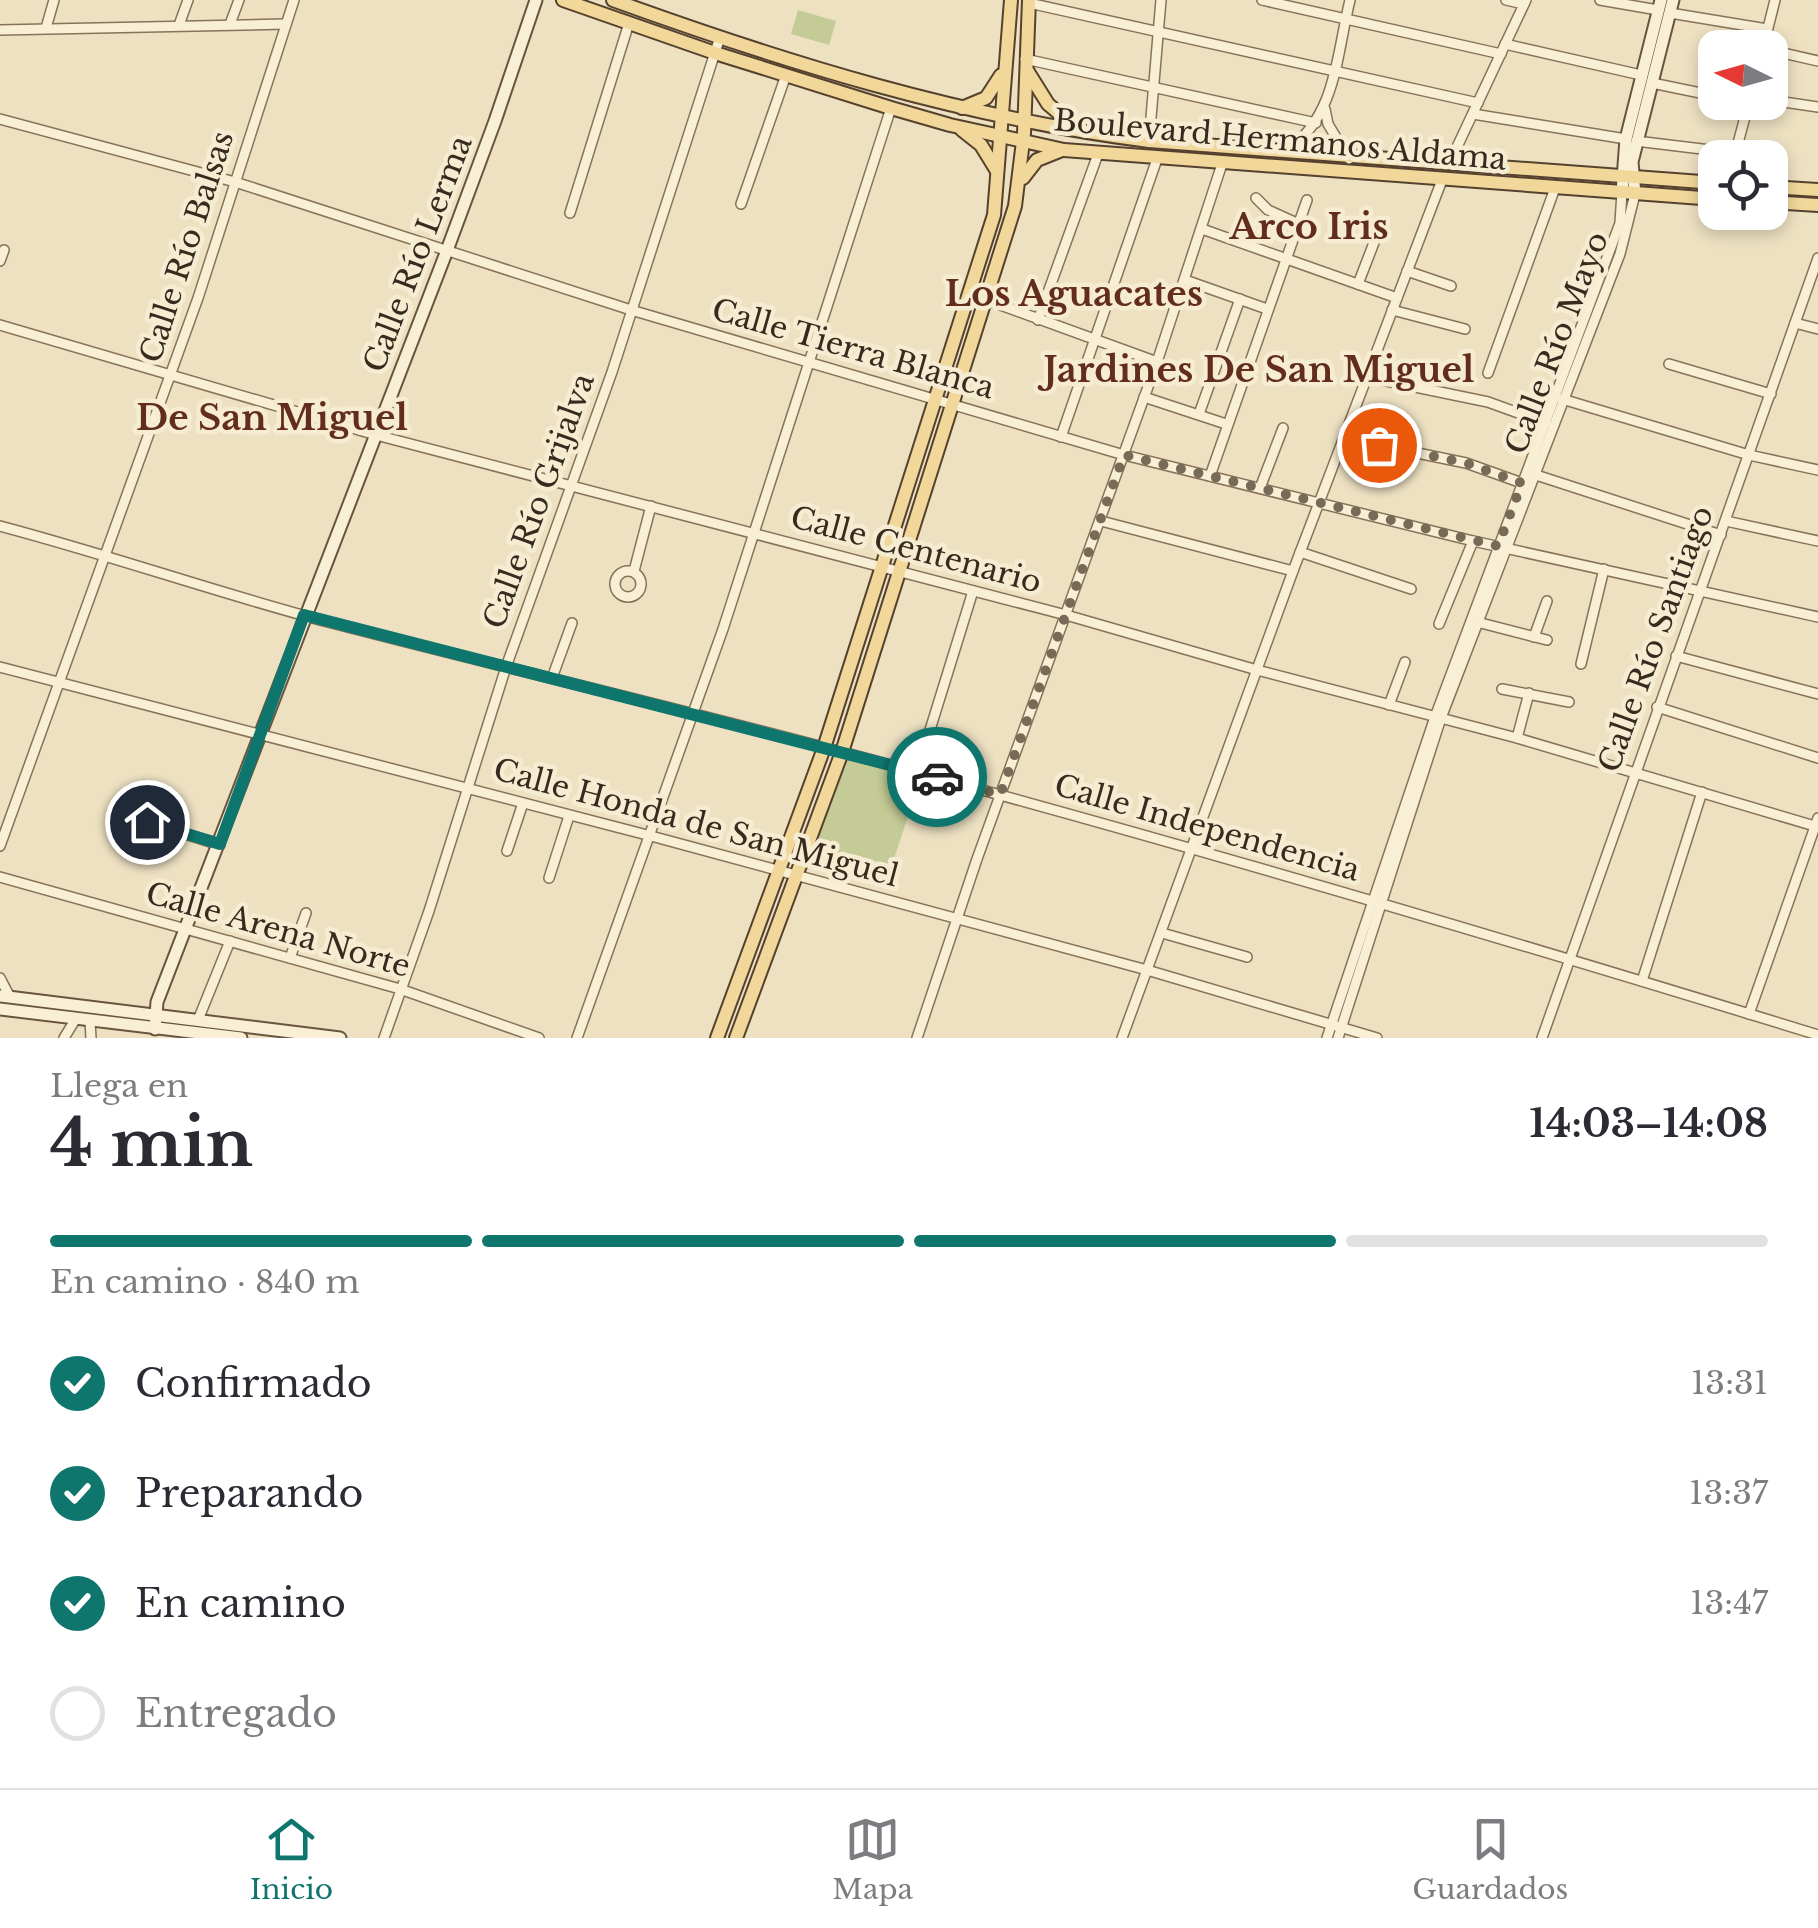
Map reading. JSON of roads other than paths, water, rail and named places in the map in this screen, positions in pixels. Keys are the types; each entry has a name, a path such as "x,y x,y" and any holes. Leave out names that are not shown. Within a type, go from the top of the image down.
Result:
{"main road":[{"name":"Boulevard Hermanos Aldama","path":"563,0 714,53 891,108 1064,150 1698,198"},
{"name":"Boulevard Hermanos Aldama","path":"613,0 720,37 956,108 1087,133 1149,141 1698,182"},
{"path":"717,1038 824,748 994,215 1011,0"},
{"path":"736,1038 842,752 1020,184 1029,1"},
{"path":"956,108 975,105 992,94 1006,58"},
{"path":"1025,63 1048,104 1087,133"},
{"path":"950,125 981,145 999,177"},
{"path":"1020,184 1036,160 1064,150"},
{"path":"1788,188 1818,190"},
{"path":"1788,203 1818,205"}],"street":[{"path":"46,28 54,0"},
{"path":"179,25 188,0"},
{"path":"230,24 239,0"},
{"name":"Calle Río Balsas","path":"0,846 171,376 294,0"},
{"name":"Calle Río Lerma","path":"157,1027 186,929 496,122 536,0"},
{"path":"1149,141 1161,0"},
{"path":"1262,0 1698,92"},
{"path":"1288,151 1325,109 1350,0"},
{"path":"1449,164 1525,2 1506,0"},
{"path":"1600,0 1767,29 1775,0"},
{"name":"Calle Río Mayo","path":"1326,1038 1337,1030 1438,718 1615,252 1629,193 1631,140 1663,8 1673,0"},
{"path":"1029,1 1478,103"},
{"path":"570,213 629,23"},
{"path":"0,30 286,24"},
{"name":"Calle Río Grijalva","path":"384,1038 720,37"},
{"path":"1788,54 1818,61"},
{"path":"1025,63 1316,123"},
{"path":"741,204 786,75"},
{"path":"1788,103 1818,107"},
{"path":"577,1038 694,713 891,108"},
{"path":"1325,109 1328,124 1349,156 1348,173"},
{"path":"1473,114 1698,150"},
{"name":"Calle Tierra Blanca","path":"0,120 236,182 631,310 1124,455 1473,541 1818,616"},
{"path":"1038,320 1098,154"},
{"path":"1061,437 1157,158"},
{"path":"916,1038 1157,362 1222,164"},
{"path":"1122,1038 1292,571 1442,180"},
{"path":"1488,373 1555,188"},
{"path":"1256,198 1268,210 1299,224"},
{"path":"1210,476 1307,200"},
{"path":"1358,284 1382,222"},
{"path":"1202,228 1397,298"},
{"path":"0,261 4,250"},
{"name":"Calle Río Mayo","path":"1438,718 1477,622 1522,483 1615,252"},
{"name":"Calle Río Santiago","path":"1542,1038 1818,258"},
{"path":"1407,271 1450,286"},
{"path":"1185,280 1267,309"},
{"path":"984,299 1157,362"},
{"path":"1199,414 1240,299"},
{"path":"1392,310 1465,329"},
{"path":"1796,323 1818,330"},
{"name":"Calle Centenario","path":"0,325 376,434 1066,615 1817,824"},
{"path":"1670,364 1771,394"},
{"path":"1367,377 1488,402 1546,423"},
{"path":"1144,398 1226,424"},
{"path":"1562,399 1749,456 1818,470"},
{"path":"1260,488 1282,428"},
{"path":"1344,438 1466,463 1522,483"},
{"path":"1533,474 1721,535"},
{"path":"634,571 651,506"},
{"path":"1101,520 1292,571"},
{"path":"1726,521 1818,540"},
{"name":"Calle Independencia","path":"0,526 104,553 304,615 1000,795 1568,958 1818,1036"},
{"path":"1438,624 1473,541"},
{"path":"1300,552 1411,589"},
{"path":"1580,664 1604,570"},
{"path":"917,772 973,591"},
{"path":"1534,636 1546,601"},
{"path":"552,678 572,622"},
{"path":"1477,622 1548,640"},
{"path":"1676,656 1818,694"},
{"path":"1389,705 1406,662"},
{"name":"Calle Honda de San Miguel","path":"0,667 779,870 1147,970 1337,1030 1377,1038"},
{"path":"1502,689 1569,702"},
{"path":"1517,738 1529,693"},
{"path":"1657,708 1818,758"},
{"path":"1642,981 1702,792"},
{"path":"507,851 523,803"},
{"path":"549,878 568,816"},
{"path":"147,822 220,844"},
{"path":"1749,1014 1817,824"},
{"name":"Calle Arena Norte","path":"0,877 400,988 539,1038"},
{"path":"290,958 306,912"},
{"path":"1162,933 1247,956"},
{"path":"198,1020 230,942"},
{"path":"0,978 5,997 157,1027 198,1020 340,1038"},
{"path":"0,1010 240,1038"},
{"path":"64,1038 76,1020"},
{"path":"90,1021 92,1038"}],"district":[{"name":"Arco Iris","path":"1309,227"},
{"name":"Los Aguacates","path":"1074,294"},
{"name":"Jardines De San Miguel","path":"1259,370"},
{"name":"De San Miguel","path":"272,418"}]}
